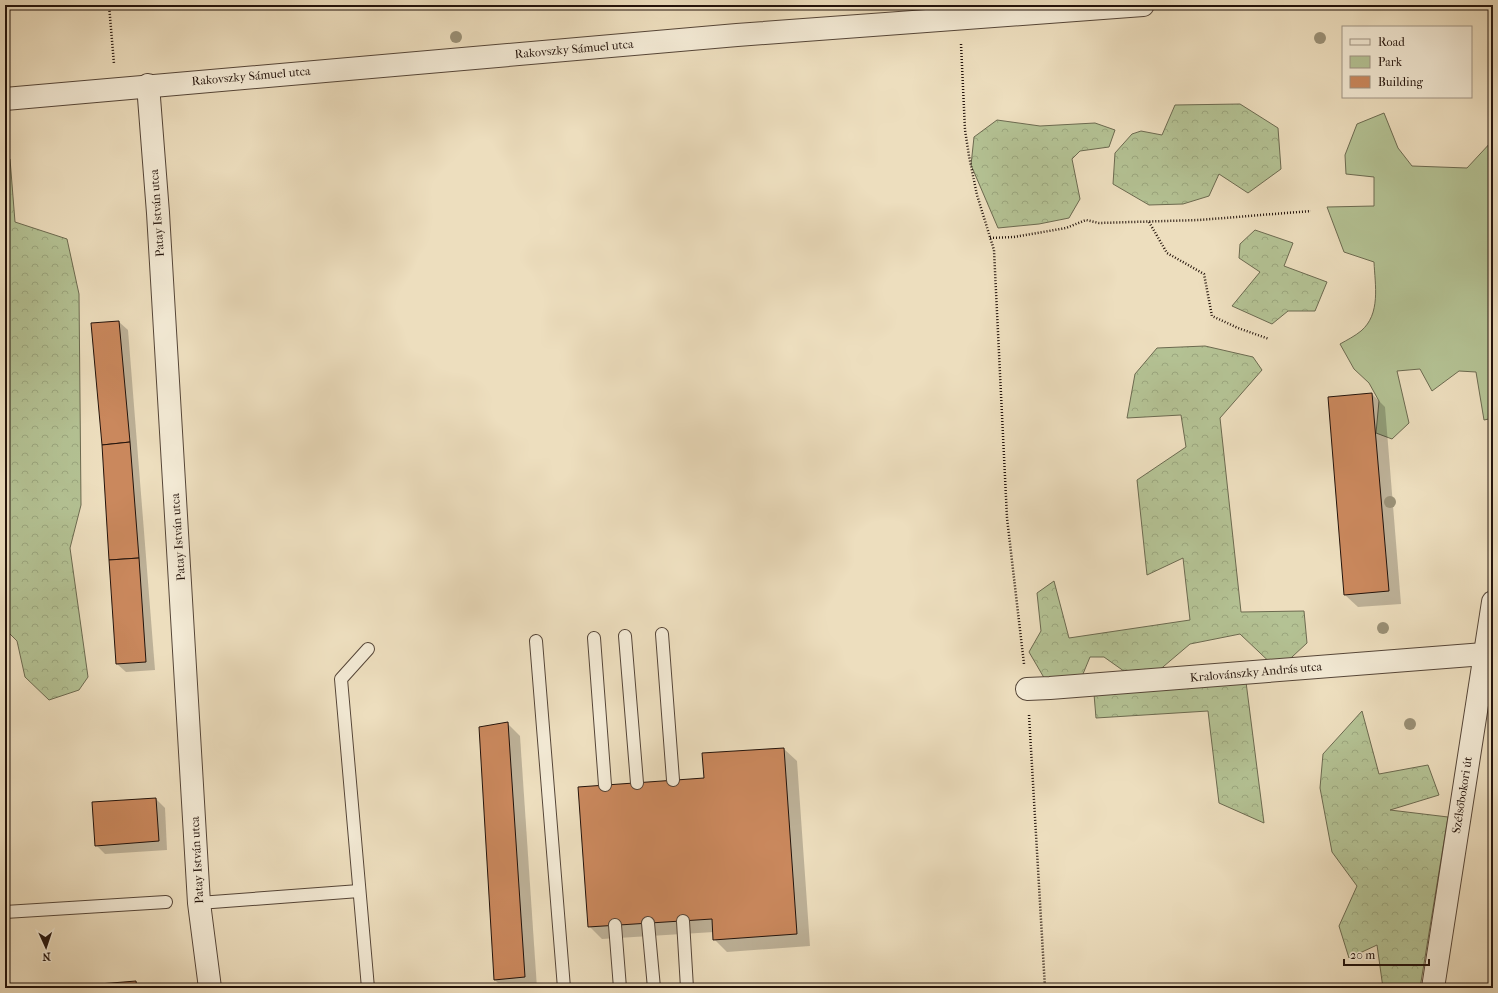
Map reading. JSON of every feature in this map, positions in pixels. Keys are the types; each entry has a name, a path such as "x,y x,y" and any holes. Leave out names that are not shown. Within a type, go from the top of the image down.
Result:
{"street":[{"name":"Rakovszky Sámuel utca","path":"5,99 148,85 730,35 1144,5"},
{"name":"Patay István utca","path":"148,85 158,213 199,903 210,988"},
{"name":"Szélsőbokori út","path":"1433,988 1493,602"},
{"name":"Kralovánszky András utca","path":"1027,689 1484,654"}],"lane":[{"path":"662,634 673,780"},
{"path":"625,636 637,783"},
{"path":"594,638 605,785"},
{"path":"536,641 564,988"},
{"path":"368,649 341,679 368,988"},
{"path":"199,903 360,891"},
{"path":"5,912 166,902"},
{"path":"683,920 687,988"},
{"path":"648,923 654,988"},
{"path":"615,926 620,988"}],"path":[{"path":"109,5 116,88"},
{"path":"960,18 965,130 977,195 994,250 1007,518 1027,689 1045,988"},
{"path":"990,238 1014,237 1066,228 1086,220 1099,224 1199,220 1311,211"},
{"path":"1149,222 1167,252 1204,274 1212,316 1238,328 1269,339"}],"green space":[{"path":"1240,104 1278,128 1281,169 1248,193 1219,174 1209,196 1183,204 1149,205 1113,184 1115,153 1132,134 1141,131 1162,135 1175,105"},
{"path":"1384,113 1398,148 1412,166 1467,168 1493,140 1493,418 1484,420 1476,372 1459,371 1432,391 1420,369 1397,371 1409,423 1392,439 1376,433 1379,401 1369,383 1354,369 1340,344 1361,331 1372,316 1376,289 1374,262 1344,252 1327,207 1374,206 1374,177 1346,174 1345,155 1357,124"},
{"path":"997,120 1040,126 1095,123 1115,130 1109,147 1080,151 1072,159 1080,199 1069,218 1039,224 998,228 971,165 974,137"},
{"path":"5,157 10,159 15,222 67,239 79,294 81,505 70,548 88,677 79,690 49,700 25,677 17,641 5,629"},
{"path":"1255,230 1293,243 1284,266 1327,282 1315,311 1288,311 1272,324 1232,306 1260,272 1239,258 1240,244"},
{"path":"1205,346 1253,357 1262,370 1220,418 1241,612 1304,611 1307,643 1278,670 1240,634 1190,644 1157,672 1128,674 1104,657 1090,657 1078,686 1050,688 1029,652 1041,631 1037,593 1054,581 1069,638 1190,620 1183,558 1147,575 1137,480 1186,447 1181,415 1127,418 1135,374 1157,348"},
{"path":"1246,682 1264,823 1219,803 1208,711 1096,718 1094,694"},
{"path":"1362,711 1379,774 1428,765 1439,795 1390,810 1448,817 1420,988 1383,988 1377,945 1349,958 1339,926 1357,886 1332,852 1320,788 1323,754"}],"building":[{"path":"119,321 130,442 102,445 91,323"},
{"path":"1372,393 1389,591 1344,595 1328,397"},
{"path":"130,442 139,558 109,560 102,445"},
{"path":"139,558 146,662 116,664 109,560"},
{"path":"508,722 525,977 494,980 479,727"},
{"path":"784,748 797,934 713,940 712,919 588,927 578,787 704,778 702,753"},
{"path":"156,798 159,841 95,846 92,802"},
{"path":"136,981 137,988 74,988 74,986"}]}
